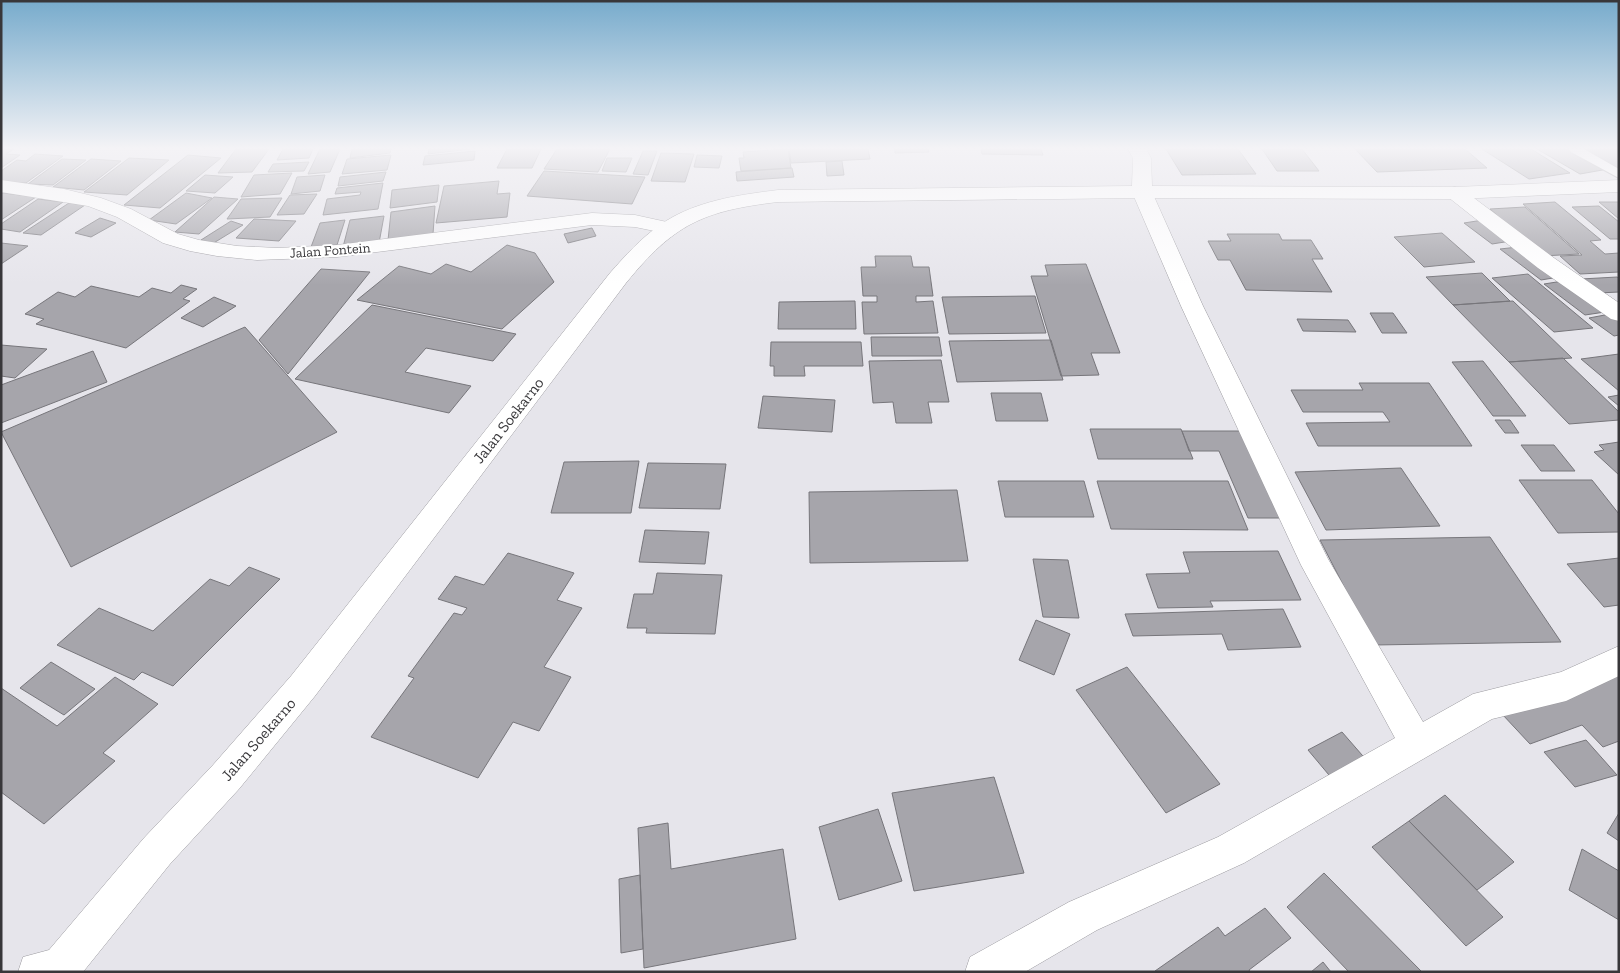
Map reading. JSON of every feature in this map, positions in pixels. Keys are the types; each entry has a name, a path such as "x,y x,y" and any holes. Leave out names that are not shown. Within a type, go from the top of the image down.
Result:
{"main road":[{"name":"Jalan Fontein","path":"57,194 99,203 125,214 151,230 178,241 210,249 249,253 301,254 337,251 592,219 635,221 668,228"},
{"name":"Jalan Soekarno","path":"53,970 157,850 226,777 303,686 618,278 635,258 668,228 719,206 746,200 778,196 923,194"},
{"path":"1143,194 1192,306 1316,565 1417,745"},
{"path":"1457,194 1566,277 1619,314"},
{"path":"985,972 1083,916 1231,850 1486,704 1566,686 1619,660"}],"building":[{"path":"1,194 36,197 1,220"},
{"path":"138,194 177,194 160,208 124,205"},
{"path":"184,194 212,198 176,224 149,220"},
{"path":"243,194 275,194 241,197"},
{"path":"317,194 304,214 277,215 290,195"},
{"path":"381,194 378,209 323,215 327,199"},
{"path":"392,194 438,194 437,202 390,208"},
{"path":"442,194 510,194 507,217 436,223"},
{"path":"528,194 637,194 632,204 527,196"},
{"path":"214,197 238,199 199,234 175,232"},
{"path":"282,198 270,217 227,219 241,199"},
{"path":"38,199 63,202 20,232 1,229 1,224"},
{"path":"1555,202 1601,240 1590,241 1605,254 1619,253 1619,272 1580,274 1560,256 1582,255 1523,204"},
{"path":"1599,202 1619,202 1619,219"},
{"path":"69,203 85,205 41,235 23,233"},
{"path":"435,206 433,234 388,240 391,212"},
{"path":"1599,206 1619,222 1619,239 1610,239 1572,207"},
{"path":"1525,207 1579,254 1542,256 1490,209"},
{"path":"384,216 379,243 343,247 350,220"},
{"path":"100,218 116,223 91,237 75,233"},
{"path":"254,219 296,221 279,241 236,238"},
{"path":"345,220 337,245 311,247 320,223"},
{"path":"1483,220 1511,241 1492,244 1464,223"},
{"path":"231,221 243,225 212,244 201,240"},
{"path":"592,228 596,236 568,243 564,234"},
{"path":"1442,233 1475,262 1424,267 1394,237"},
{"path":"1227,234 1279,234 1282,240 1311,240 1323,259 1312,259 1332,292 1246,290 1230,260 1218,260 1208,241 1231,241"},
{"path":"1,243 28,246 1,264"},
{"path":"507,245 535,253 554,282 502,329 357,300 399,266 431,274 446,264 471,272"},
{"path":"1518,247 1559,277 1541,280 1500,249"},
{"path":"875,256 911,256 913,267 929,267 933,296 916,296 916,302 933,301 938,333 864,334 862,302 877,302 877,296 863,296 861,267 876,267"},
{"path":"1086,264 1120,353 1091,353 1099,375 1061,376 1031,276 1048,276 1045,265"},
{"path":"321,269 370,272 288,374 259,340"},
{"path":"1482,273 1510,301 1453,305 1426,277"},
{"path":"1528,274 1593,328 1554,332 1492,278"},
{"path":"1619,278 1619,292 1598,293 1581,279"},
{"path":"1563,281 1605,312 1585,315 1544,284"},
{"path":"181,285 197,289 183,299 190,301 126,348 36,324 44,319 25,314 58,292 75,297 91,286 139,297 152,288 171,293"},
{"path":"1035,296 1046,333 949,334 942,297"},
{"path":"214,297 236,306 203,327 181,318"},
{"path":"855,301 856,329 778,329 779,302"},
{"path":"1513,301 1572,358 1509,362 1453,305"},
{"path":"372,305 516,334 493,361 426,348 405,372 471,386 449,413 295,379"},
{"path":"1370,313 1393,313 1407,333 1382,333"},
{"path":"1610,314 1619,321 1619,335 1614,336 1589,318"},
{"path":"1297,319 1348,320 1356,332 1303,331"},
{"path":"245,327 337,432 71,567 1,432"},
{"path":"871,337 939,337 942,356 872,356"},
{"path":"1051,340 1063,380 957,382 949,341"},
{"path":"771,342 861,342 863,366 804,366 805,376 774,376 774,366 770,366"},
{"path":"1,345 47,349 15,378 1,376"},
{"path":"93,351 107,382 1,423 1,385"},
{"path":"1619,354 1619,391 1581,359"},
{"path":"1563,358 1619,412 1619,420 1569,424 1509,362"},
{"path":"941,360 949,402 928,402 932,423 896,423 893,402 873,403 869,361"},
{"path":"1483,361 1526,416 1493,416 1452,362"},
{"path":"1359,383 1429,383 1472,446 1318,446 1306,423 1390,422 1383,412 1303,412 1291,390 1363,390"},
{"path":"991,393 1041,393 1048,421 996,421"},
{"path":"1619,395 1619,406 1608,397"},
{"path":"763,396 835,400 832,432 758,428"},
{"path":"1495,420 1510,420 1519,433 1505,433"},
{"path":"1090,429 1181,429 1193,459 1098,459"},
{"path":"1182,431 1246,431 1287,518 1248,518 1219,451 1189,451"},
{"path":"1619,442 1619,475 1594,452 1604,450 1599,445"},
{"path":"1521,445 1554,445 1575,471 1541,471"},
{"path":"639,461 631,513 551,513 564,462"},
{"path":"648,463 726,464 720,509 639,508"},
{"path":"1401,468 1440,526 1326,530 1295,472"},
{"path":"1519,480 1592,480 1619,514 1619,532 1558,533"},
{"path":"998,481 1084,481 1094,517 1005,517"},
{"path":"1097,481 1228,481 1248,530 1111,529"},
{"path":"957,490 968,561 810,563 809,492"},
{"path":"645,530 709,532 705,564 639,562"},
{"path":"1490,537 1561,642 1374,645 1320,540"},
{"path":"1278,551 1301,600 1210,601 1213,607 1158,608 1146,574 1190,573 1183,552"},
{"path":"508,553 574,573 557,600 582,608 544,667 571,677 539,731 513,722 478,778 371,737 414,678 408,676 454,613 462,615 467,608 438,599 455,576 484,585"},
{"path":"1619,558 1619,605 1604,607 1567,564"},
{"path":"1033,559 1068,560 1079,618 1043,617"},
{"path":"249,567 280,579 173,686 142,672 134,680 57,645 99,608 153,631 210,579 229,586"},
{"path":"657,573 722,575 715,634 646,633 647,628 627,628 634,594 653,594"},
{"path":"1283,609 1301,647 1228,650 1222,634 1133,636 1125,614"},
{"path":"1036,620 1070,634 1054,675 1019,660"},
{"path":"51,662 95,689 64,715 20,688"},
{"path":"1127,667 1220,784 1166,813 1076,690"},
{"path":"1619,671 1619,741 1603,747 1582,725 1530,744 1502,714"},
{"path":"115,677 158,704 103,753 115,761 44,824 1,792 1,688 57,726"},
{"path":"1342,732 1369,763 1334,781 1308,750"},
{"path":"1586,740 1617,775 1575,787 1544,752"},
{"path":"994,777 1024,873 914,891 892,793"},
{"path":"1445,795 1514,862 1477,890 1409,821"},
{"path":"878,809 902,881 839,900 819,827"},
{"path":"1619,813 1619,841 1607,833"},
{"path":"1409,821 1503,917 1466,946 1372,847"},
{"path":"668,823 671,869 783,849 796,939 644,968 638,828"},
{"path":"1582,849 1619,871 1619,920 1569,890"},
{"path":"1324,873 1422,972 1349,972 1287,907"},
{"path":"640,875 643,949 621,953 619,879"},
{"path":"1265,908 1291,938 1249,970 1250,972 1155,971 1218,927 1225,936"},
{"path":"1323,962 1331,972 1311,972"}]}
